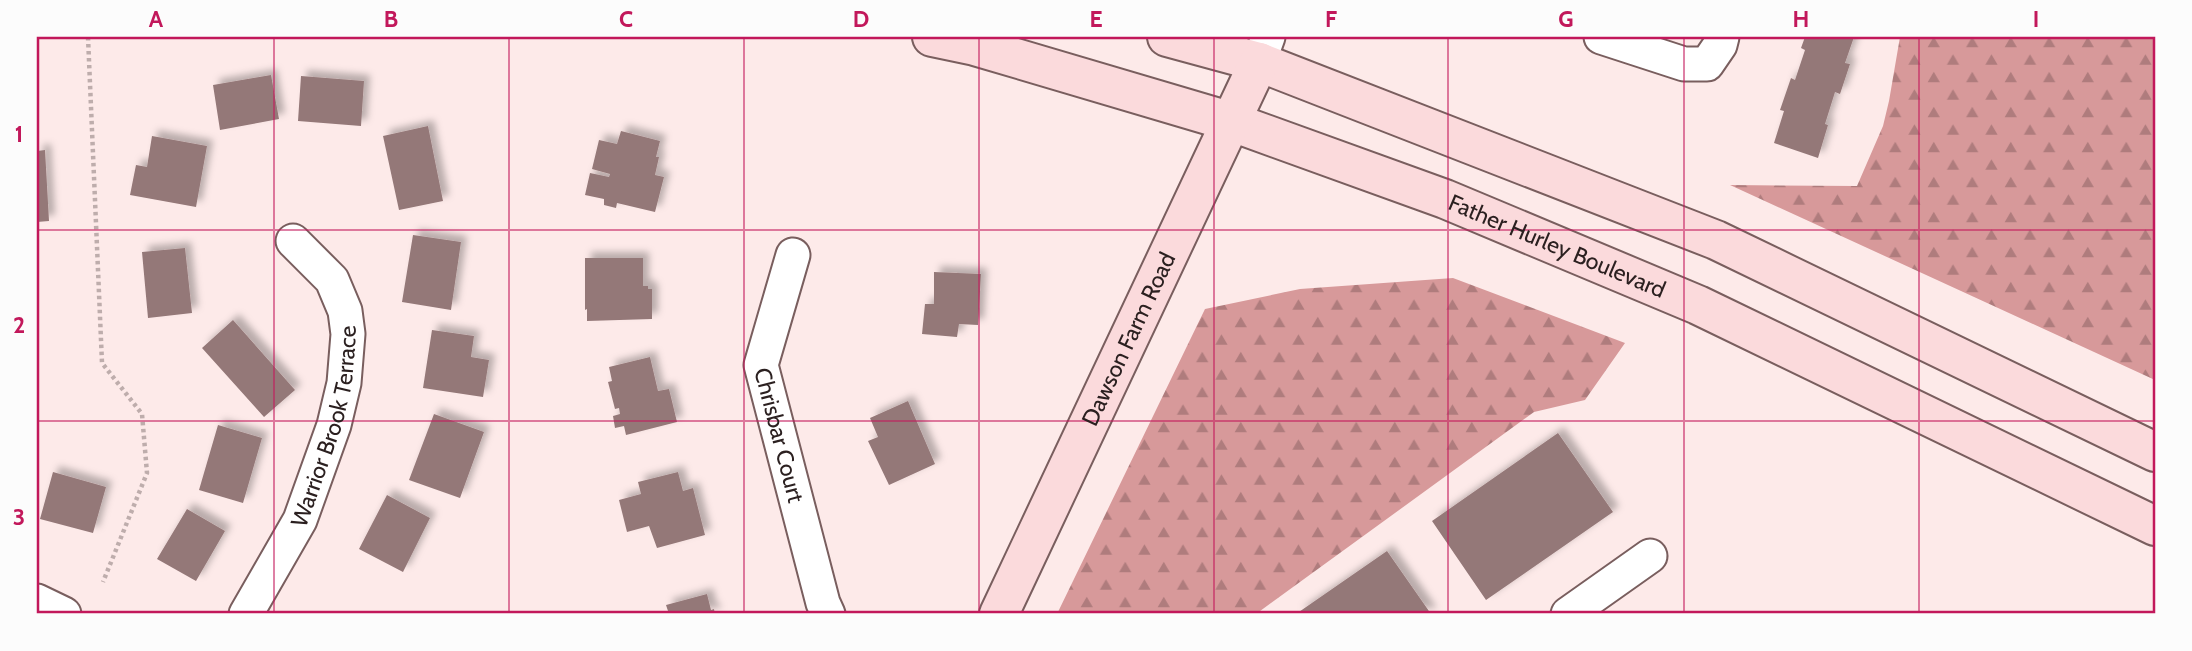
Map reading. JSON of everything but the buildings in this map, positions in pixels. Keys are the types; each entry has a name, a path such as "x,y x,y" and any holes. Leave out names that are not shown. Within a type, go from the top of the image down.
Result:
{"main road":[{"name":"Father Hurley Boulevard","path":"932,37 975,46 1232,122 1445,199 1698,304 2155,526"},
{"path":"1167,37 1264,50 1716,240 2155,452"},
{"name":"Dawson Farm Road","path":"999,614 1264,50"}],"street":[{"path":"1601,37 1684,64 1707,64 1720,45 1722,37"},
{"name":"Warrior Brook Terrace","path":"246,614 300,520 334,425 344,383 348,334 345,311 332,280 293,241"},
{"name":"Chrisbar Court","path":"793,255 761,365 828,614"},
{"path":"1568,614 1650,555"},
{"path":"37,601 64,614"}],"path":[{"path":"88,37 102,363 142,414 148,473 103,582"}],"green space":[{"path":"1900,37 2155,37 2155,380 1730,185 1857,186 1883,126"},
{"path":"1453,278 1625,343 1585,400 1534,412 1256,614 1057,614 1205,309 1300,289"}]}
